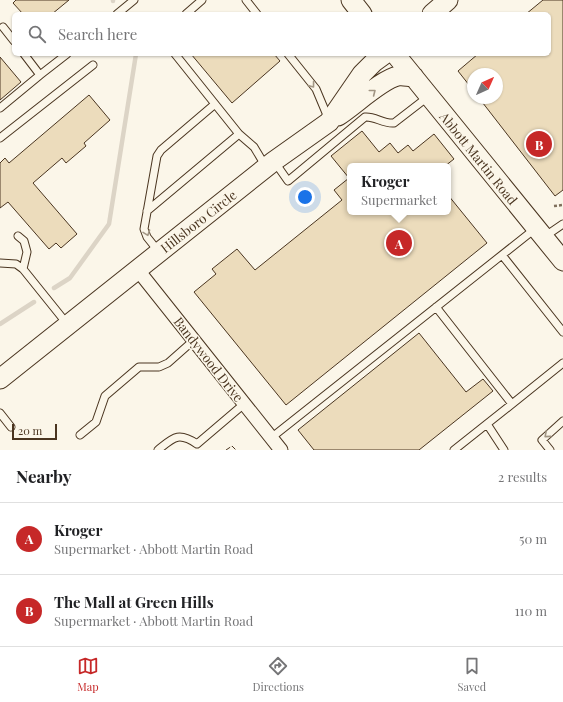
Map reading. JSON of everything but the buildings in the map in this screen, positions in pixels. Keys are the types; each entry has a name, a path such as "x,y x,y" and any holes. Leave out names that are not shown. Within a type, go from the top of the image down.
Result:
{"street":[{"path":"351,0 360,12"},
{"path":"434,12 448,0"},
{"name":"Hillsboro Circle","path":"0,379 270,165 329,122 362,74 382,56"},
{"name":"Abbott Martin Road","path":"397,56 563,261"},
{"path":"329,122 354,106 388,80 399,76 414,77"},
{"name":"Bandywood Drive","path":"137,269 281,450"}],"lane":[{"path":"119,12 134,0"},
{"path":"188,12 202,0"},
{"path":"246,0 255,12"},
{"path":"3,27 12,38"},
{"path":"26,56 40,75"},
{"path":"0,108 64,56"},
{"path":"177,56 239,134 270,165 288,180 365,117 371,117 388,123 394,122 429,96"},
{"path":"290,56 316,89 329,122"},
{"path":"0,138 93,65"},
{"path":"159,252 146,233 147,211 159,152 215,104"},
{"path":"147,211 239,134"},
{"path":"272,438 502,255 540,233 563,224"},
{"path":"18,236 24,241 27,252 23,269"},
{"path":"502,255 563,332"},
{"path":"0,263 16,264 23,269 68,325"},
{"path":"436,307 512,404"},
{"path":"80,435 96,422 105,396 140,367 159,367 168,363 194,340"},
{"path":"454,450 563,363"},
{"path":"158,450 174,437 187,437 196,444 244,404"},
{"path":"0,413 11,428"},
{"path":"550,450 542,440 563,421"},
{"path":"487,424 504,450"}],"path":[{"path":"554,206 563,205"}],"waterway":[{"path":"54,288 70,278 109,224 136,56"},
{"path":"0,324 34,302"}],"fence":[{"path":"226,450 232,446 236,450"}],"place":[{"name":"The Mall at Green Hills","path":"539,144"},
{"name":"Kroger","path":"399,243"}]}
